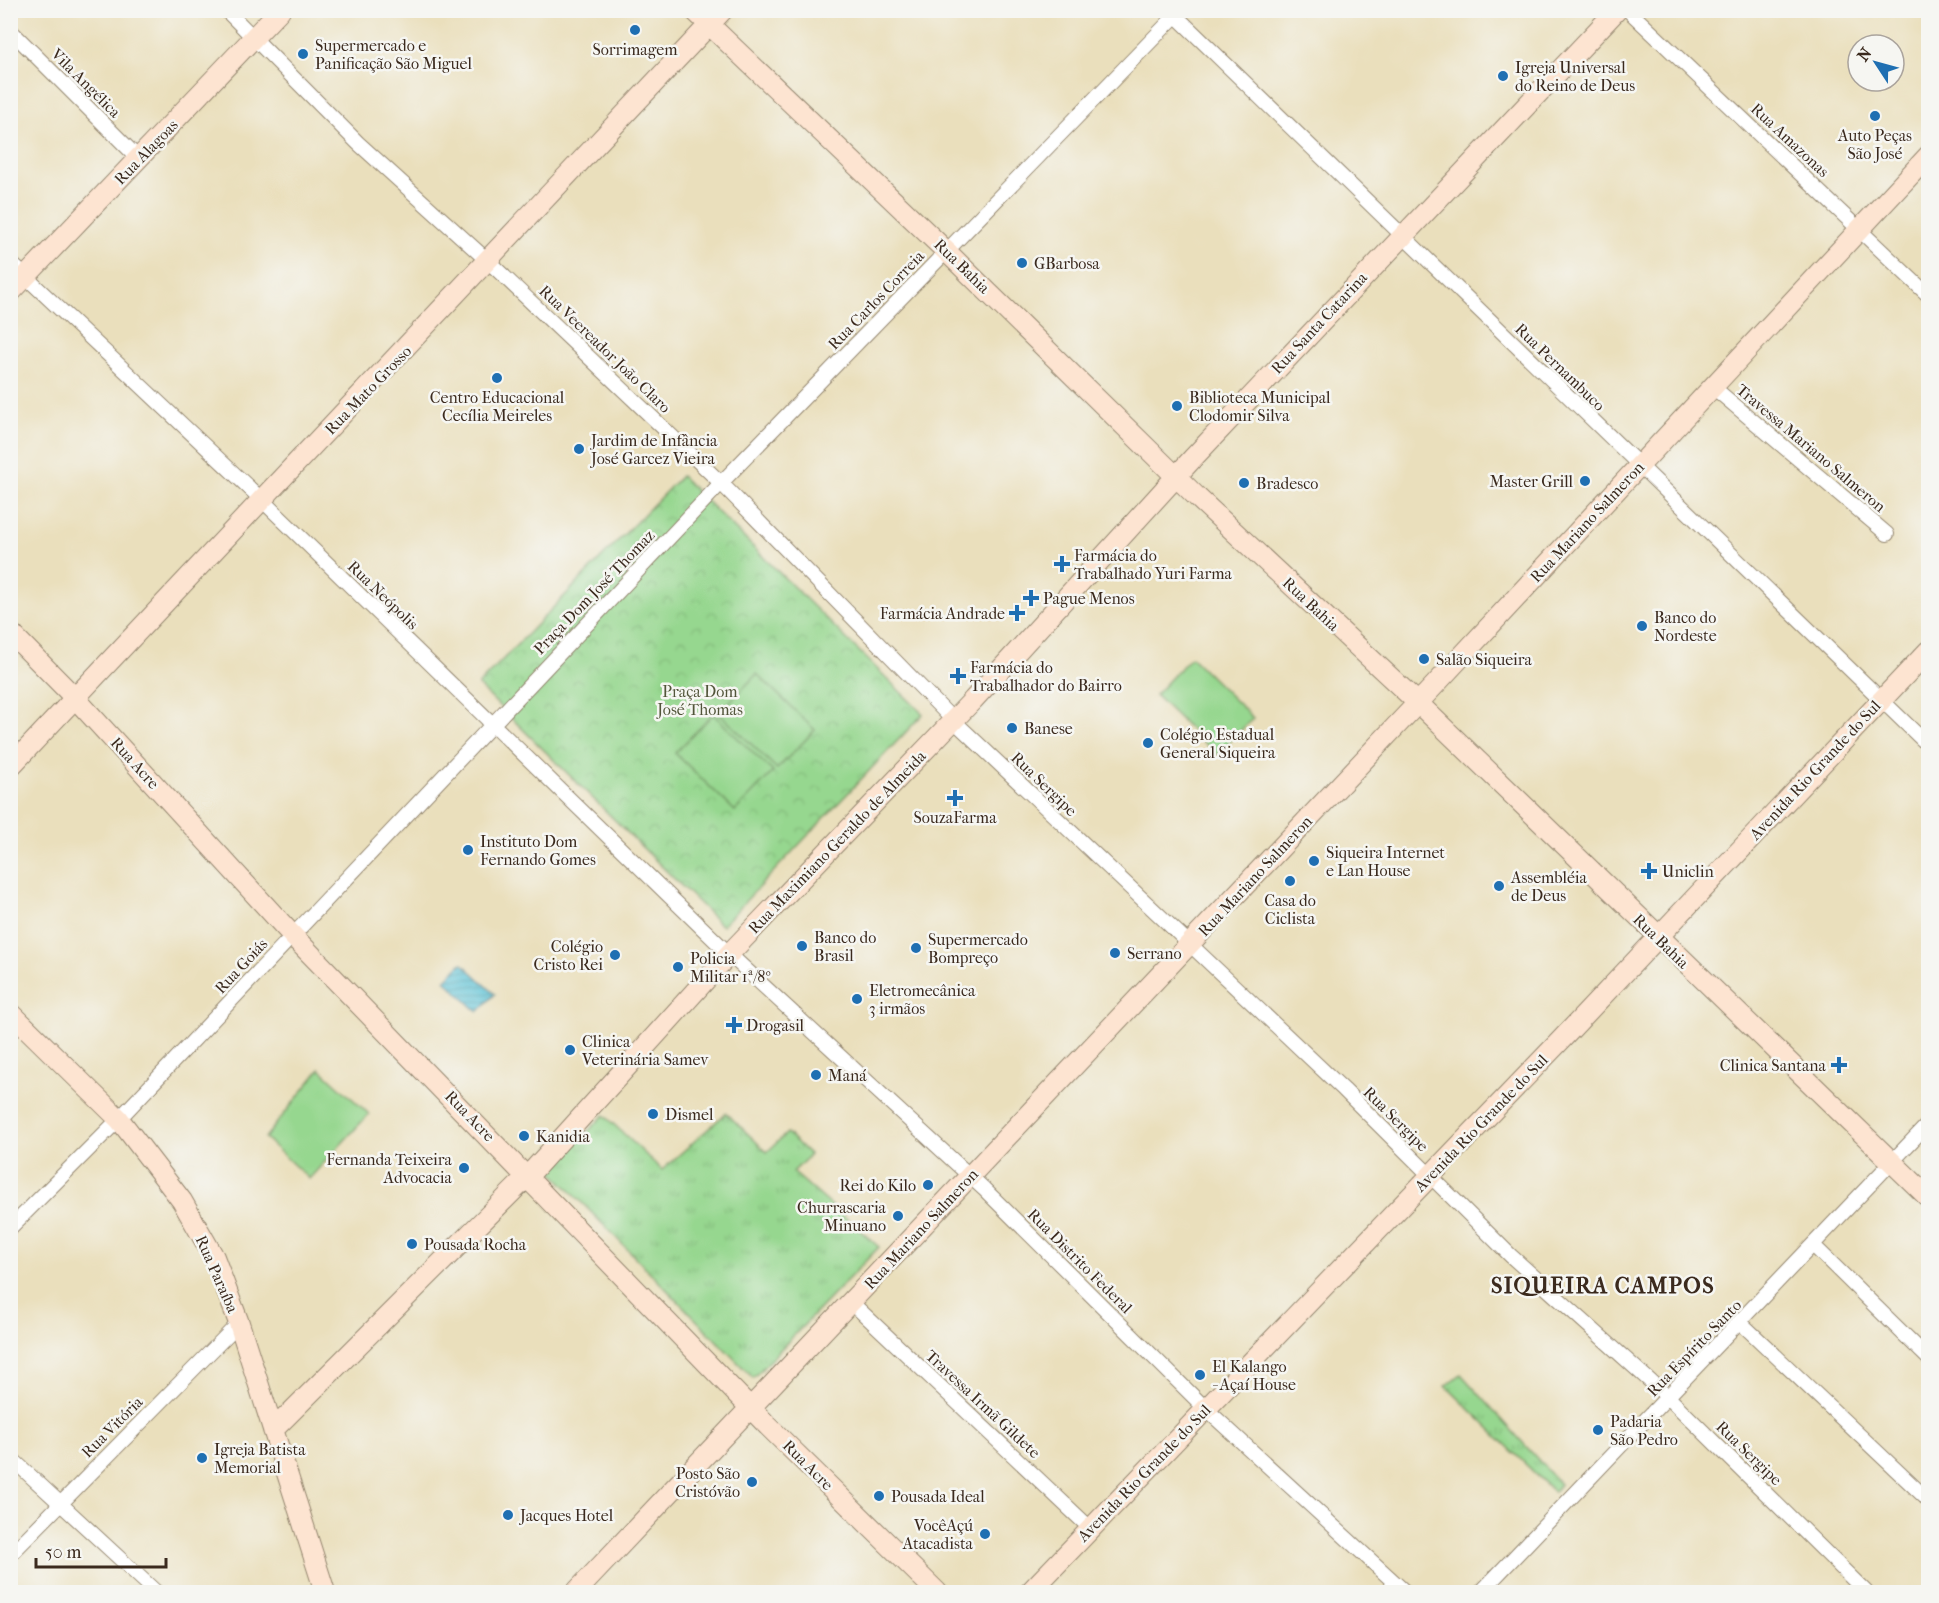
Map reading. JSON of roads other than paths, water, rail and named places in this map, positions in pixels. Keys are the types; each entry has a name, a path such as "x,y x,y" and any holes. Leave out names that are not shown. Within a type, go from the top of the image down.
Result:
{"main road":[{"name":"Rua Alagoas","path":"10,293 280,10"},
{"name":"Rua Bahia","path":"694,10 946,251 1176,476 1418,703 1658,938 1929,1197"},
{"name":"Rua Mato Grosso","path":"10,767 489,262 723,10"},
{"name":"Rua Santa Catarina","path":"954,720 1176,476 1617,10"},
{"name":"Rua Mariano Salmeron","path":"576,1593 1418,703 1929,156"},
{"name":"Rua Acre","path":"10,632 76,699 293,936 752,1409 937,1593"},
{"name":"Avenida Rio Grande do Sul","path":"1030,1593 1658,938 1929,651"},
{"name":"Rua Maximiano Geraldo de Almeida","path":"273,1430 528,1176 729,954 954,720"},
{"name":"Rua Paraíba","path":"10,1012 119,1119 182,1201 214,1257 239,1323 325,1593"}],"street":[{"name":"Rua Veereador João Claro","path":"226,10 358,143 489,262 721,483 954,720"},
{"name":"Rua Amazonas","path":"1628,10 1929,295"},
{"name":"Rua Pernambuco","path":"1176,12 1401,236 1929,745"},
{"name":"Rua Carlos Correia","path":"721,483 1176,12"},
{"name":"Vila Angélica","path":"10,30 139,159"},
{"name":"Rua Neópolis","path":"10,262 262,501 729,954"},
{"name":"Travessa Mariano Salmeron","path":"1713,387 1887,534"},
{"name":"Praça Dom José Thomaz","path":"491,723 721,483"},
{"name":"Rua Sergipe","path":"954,720 1189,946 1344,1090 1511,1256 1669,1398 1866,1593"},
{"name":"Rua Goiás","path":"10,1228 119,1119 491,723"},
{"name":"Rua Distrito Federal","path":"729,954 970,1177 1206,1409 1405,1593"},
{"name":"Rua Espírito Santo","path":"1481,1593 1929,1124"},
{"path":"1814,1246 1929,1358"},
{"name":"Travessa Irmã Gildete","path":"851,1302 1091,1529"},
{"name":"Rua Vitória","path":"10,1555 239,1323"},
{"path":"1741,1323 1929,1500"},
{"path":"10,1457 62,1502 156,1593"}],"water":[{"path":"462,963 495,994 478,1012 445,980"}],"place":[{"name":"Sorrimagem","path":"635,30"},
{"name":"Supermercado e Panificação São Miguel","path":"303,54"},
{"name":"Igreja Universal do Reino de Deus","path":"1503,76"},
{"name":"Auto Peças São José","path":"1875,116"},
{"name":"GBarbosa","path":"1022,263"},
{"name":"Centro Educacional Cecília Meireles","path":"497,378"},
{"name":"Biblioteca Municipal Clodomir Silva","path":"1177,406"},
{"name":"Jardim de Infância José Garcez Vieira","path":"579,449"},
{"name":"Master Grill","path":"1585,481"},
{"name":"Bradesco","path":"1244,483"},
{"name":"Farmácia do Trabalhado Yuri Farma","path":"1062,564"},
{"name":"Pague Menos","path":"1031,598"},
{"name":"Farmácia Andrade","path":"1017,613"},
{"name":"Banco do Nordeste","path":"1642,626"},
{"name":"Salão Siqueira","path":"1424,659"},
{"name":"Farmácia do Trabalhador do Bairro","path":"958,676"},
{"name":"Banese","path":"1012,728"},
{"name":"Colégio Estadual General Siqueira","path":"1148,743"},
{"name":"SouzaFarma","path":"955,798"},
{"name":"Instituto Dom Fernando Gomes","path":"468,850"},
{"name":"Siqueira Internet e Lan House","path":"1314,861"},
{"name":"Uniclin","path":"1649,871"},
{"name":"Casa do Ciclista","path":"1290,881"},
{"name":"Assembléia de Deus","path":"1499,886"},
{"name":"Banco do Brasil","path":"802,946"},
{"name":"Supermercado Bompreço","path":"916,948"},
{"name":"Serrano","path":"1115,953"},
{"name":"Colégio Cristo Rei","path":"615,955"},
{"name":"Policia Militar 1ª/8º","path":"678,967"},
{"name":"Eletromecânica 3 irmãos","path":"857,999"},
{"name":"Drogasil","path":"734,1025"},
{"name":"Clinica Veterinária Samev","path":"570,1050"},
{"name":"Clinica Santana","path":"1839,1065"},
{"name":"Maná","path":"816,1075"},
{"name":"Dismel","path":"653,1114"},
{"name":"Kanidia","path":"524,1136"},
{"name":"Fernanda Teixeira Advocacia","path":"464,1168"},
{"name":"Rei do Kilo","path":"928,1185"},
{"name":"Churrascaria Minuano","path":"898,1216"},
{"name":"Pousada Rocha","path":"412,1244"},
{"name":"El Kalango - Açaí House","path":"1200,1375"},
{"name":"Padaria São Pedro","path":"1598,1430"},
{"name":"Igreja Batista Memorial","path":"202,1458"},
{"name":"Posto São Cristóvão","path":"752,1482"},
{"name":"Pousada Ideal","path":"879,1496"},
{"name":"Jacques Hotel","path":"508,1515"},
{"name":"VocêAçú Atacadista","path":"985,1534"}],"district":[{"name":"SIQUEIRA CAMPOS","path":"1603,1286"}],"park label":[{"name":"Praça Dom José Thomas","path":"700,700"}]}
